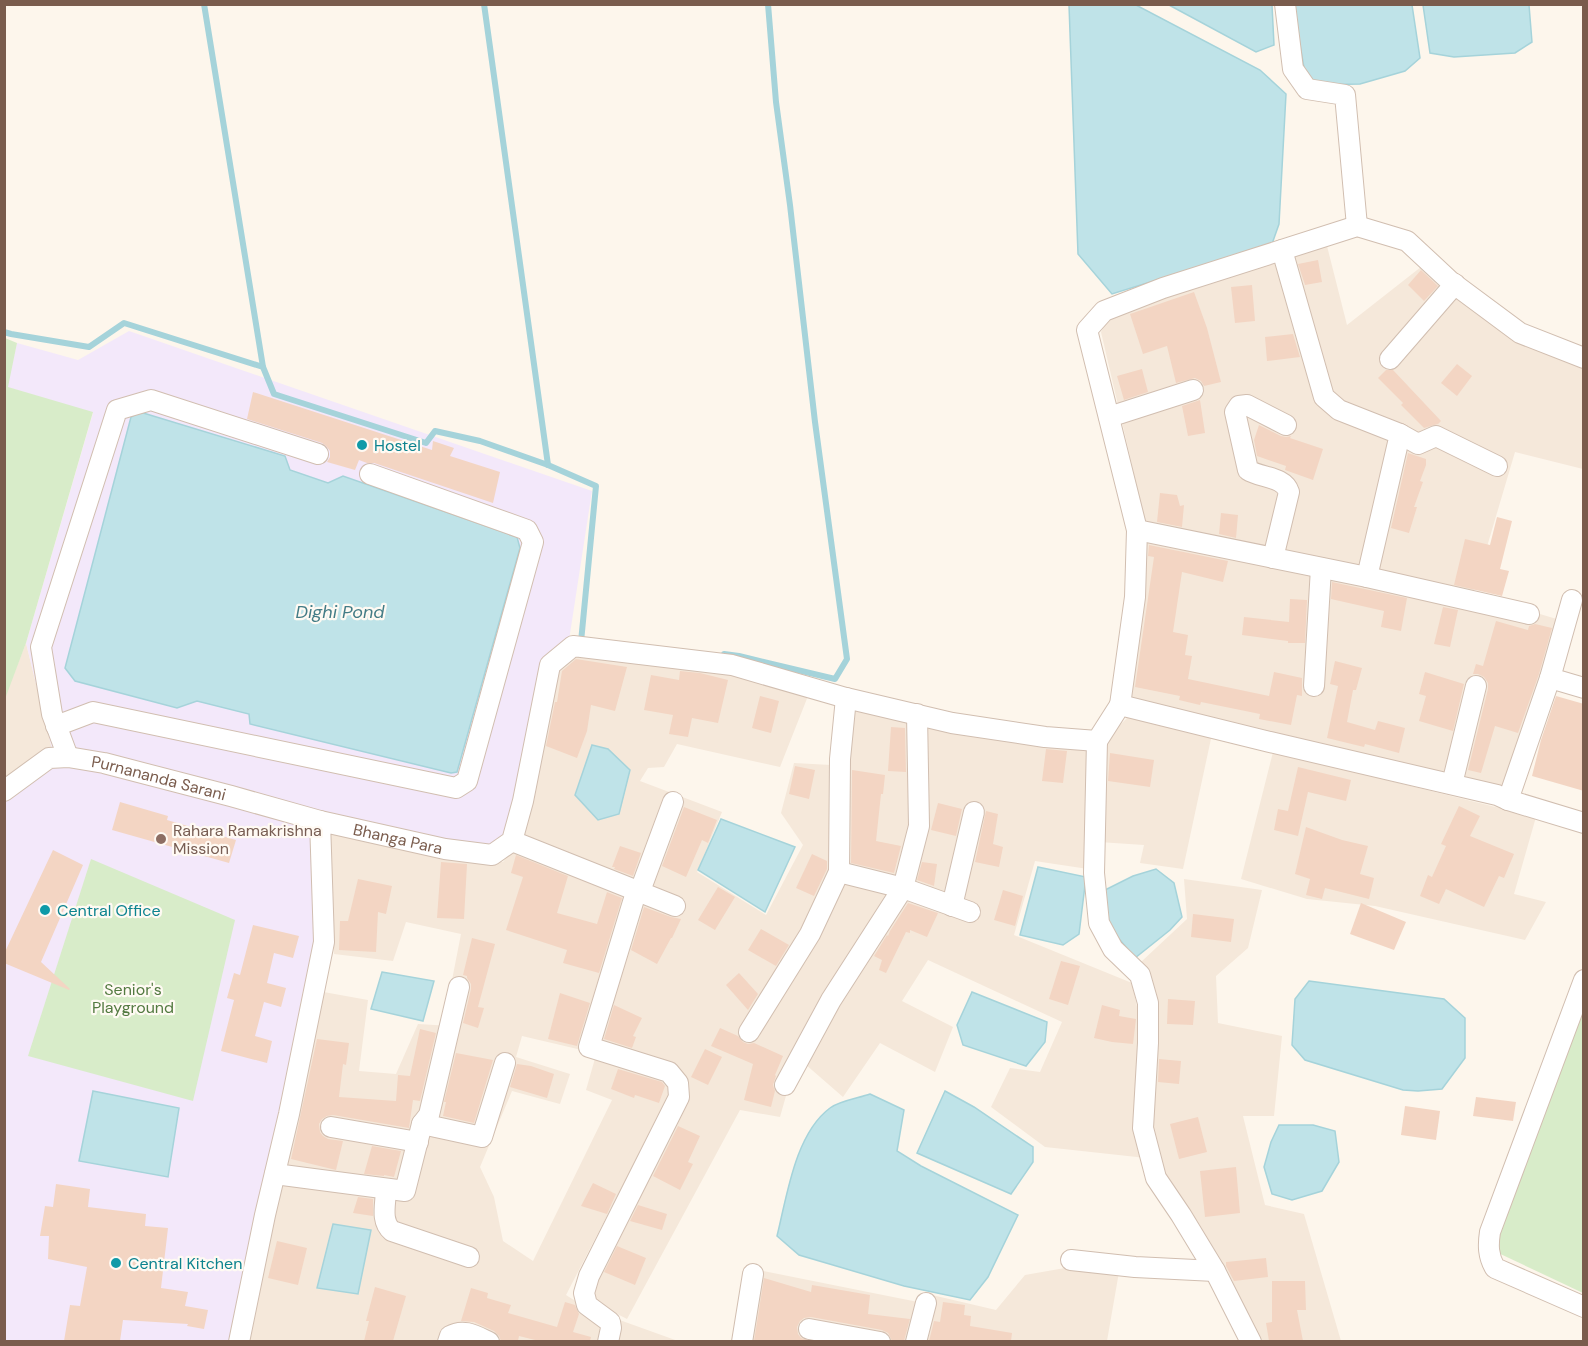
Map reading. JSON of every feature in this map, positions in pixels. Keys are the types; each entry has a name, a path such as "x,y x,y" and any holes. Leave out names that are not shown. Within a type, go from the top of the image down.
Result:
{"street":[{"path":"1286,4 1293,69 1307,89 1345,95 1357,226"},
{"path":"1251,1341 1215,1271 1156,1178 1143,1128 1148,1003 1140,975 1113,949 1099,923 1094,873 1097,741 1120,705 1135,597 1137,530 1087,330 1104,311 1163,288 1357,226 1407,241 1455,284 1520,333 1584,358"},
{"path":"1282,250 1324,397 1339,410 1400,434 1418,444 1437,436 1497,466"},
{"path":"1390,359 1455,284"},
{"path":"1109,417 1194,390"},
{"path":"68,757 52,714 41,647 117,410 151,400 318,454"},
{"path":"1274,558 1289,492 1287,486 1282,482 1248,470 1245,465 1235,412 1239,406 1247,405 1286,425"},
{"path":"1367,577 1400,434"},
{"path":"57,726 93,712 456,788 467,781 533,542 527,530 370,474"},
{"path":"1137,530 1367,577 1529,614"},
{"path":"1314,686 1321,568"},
{"path":"1508,800 1550,678 1572,600"},
{"path":"675,906 512,841 523,801 550,665 573,646 732,665 846,698 952,723 1045,737 1097,741"},
{"path":"1550,678 1584,688"},
{"path":"1452,784 1476,686"},
{"path":"749,1032 810,934 839,872 840,759 846,698"},
{"path":"1120,705 1497,795 1584,823"},
{"path":"785,1084 831,1000 903,888 919,826 917,714"},
{"name":"Purnananda Sarani","path":"4,791 49,758 68,757 104,763 320,821"},
{"path":"608,1341 610,1322 587,1305 584,1293 589,1276 679,1096 678,1083 669,1072 590,1047 639,890 673,802"},
{"path":"839,872 903,888 961,909 974,812"},
{"path":"239,1341 324,942 320,821"},
{"name":"Bhanga Para","path":"320,821 445,849 492,855 512,841"},
{"path":"1584,980 1490,1232 1488,1251 1490,1261 1495,1268 1584,1307"},
{"path":"275,1174 405,1191 420,1133 429,1115 459,987"},
{"path":"331,1127 482,1137 505,1063"},
{"path":"386,1189 387,1227 392,1231 469,1257"},
{"path":"1071,1260 1135,1267 1215,1271"},
{"path":"742,1341 753,1274"},
{"path":"916,1341 926,1303"},
{"path":"810,1329 880,1341"},
{"path":"448,1341 450,1336 457,1332 465,1332 489,1341"}],"shaded area":[{"path":"1327,246 1347,325 1426,263 1583,364 1583,469 1515,452 1473,594 1560,620 1505,792 1130,698 1143,602 1145,521 1101,332 1113,311"},
{"name":"Rahara Ramakrishna Mission","path":"129,331 592,491 569,640 546,656 508,835 490,847 447,842 318,814 318,946 232,1341 5,1341 4,798 47,773 52,749 26,643 93,413 7,387 17,343 78,360"},
{"path":"26,643 52,749 4,780 4,699"},
{"path":"580,652 729,672 808,696 780,767 677,744 664,767 648,768 640,781 722,812 697,872 766,915 803,845 781,813 794,763 831,765 838,866 810,924 777,977 747,1033 748,1039 761,1025 840,877 853,706 924,724 1086,748 1088,869 1035,861 1014,935 1132,983 1143,1035 1138,1133 1146,1158 1045,1147 991,1107 1010,1068 1040,1072 1062,1022 928,960 902,1001 953,1027 935,1072 880,1043 843,1097 797,1057 780,1117 740,1110 627,1319 582,1296 685,1085 673,1065 592,1044 619,947 586,1051 522,1036 516,1057 570,1074 560,1104 512,1091 480,1167 494,1197 503,1241 533,1261 612,1100 586,1090 596,1055 665,1073 673,1088 566,1295 610,1323 605,1341 250,1342 318,991 368,1000 359,1071 396,1074 418,1024 451,1026 464,982 452,980 461,934 406,922 393,961 334,954 329,831 464,862 503,862 517,844 636,889 638,881 523,837 554,654"},
{"path":"1130,715 1212,734 1183,869 1140,863 1144,845 1099,842 1108,737"},
{"path":"1273,752 1536,817 1514,894 1546,902 1525,940 1375,906 1307,899 1241,879"},
{"path":"1184,879 1262,890 1248,948 1216,976 1218,1023 1282,1036 1274,1116 1243,1116 1265,1205 1304,1214 1341,1341 1256,1341 1162,1172 1151,1128 1156,1008 1141,962 1187,919"},
{"path":"1082,1265 1119,1272 1107,1341 922,1342 932,1295 996,1310 1025,1275"},
{"path":"758,1270 923,1303 915,1341 741,1342"},
{"path":"614,1318 678,1341 607,1342"}],"green space":[{"path":"5,338 17,343 8,387 93,412 26,643 5,699"},
{"name":"Senior's Playground","path":"91,859 235,920 193,1101 28,1056"},
{"path":"1583,1002 1583,1293 1494,1251"}],"water":[{"path":"1069,5 1136,5 1260,70 1286,94 1279,224 1272,244 1112,294 1078,254"},
{"path":"1169,5 1272,5 1274,45 1256,52"},
{"path":"1293,5 1412,5 1420,58 1405,71 1360,84 1307,85"},
{"path":"1423,5 1529,5 1532,42 1515,53 1454,57 1430,53"},
{"name":"Dighi Pond","path":"140,412 285,456 290,470 328,483 343,476 517,537 520,548 457,772 451,773 250,724 249,714 197,701 177,708 75,681 65,668 131,417"},
{"path":"592,745 608,749 630,770 619,814 598,820 575,795"},
{"path":"721,819 795,847 765,912 698,870"},
{"path":"1038,867 1086,877 1079,934 1063,945 1020,935"},
{"path":"1156,869 1174,883 1182,917 1170,930 1135,958 1107,923 1105,890 1133,876"},
{"path":"382,972 434,981 423,1021 371,1009"},
{"path":"1309,981 1444,999 1465,1018 1465,1058 1442,1089 1418,1091 1403,1090 1305,1060 1292,1045 1295,999"},
{"path":"972,992 1047,1022 1045,1042 1026,1066 963,1045 957,1025"},
{"path":"93,1091 179,1108 168,1177 79,1161"},
{"path":"945,1091 974,1107 1033,1147 1033,1162 1011,1194 917,1153"},
{"path":"870,1094 904,1110 897,1151 921,1166 1018,1215 988,1277 970,1300 904,1286 799,1255 777,1236 794,1167 808,1133 830,1108"},
{"path":"1279,1125 1313,1125 1335,1131 1339,1162 1322,1191 1292,1200 1272,1194 1264,1167 1271,1142"},
{"path":"333,1224 371,1230 358,1294 317,1288"}],"building":[{"path":"1318,260 1322,282 1305,285 1298,264"},
{"path":"1421,270 1438,286 1424,301 1408,285"},
{"path":"1252,285 1255,321 1235,323 1231,287"},
{"path":"1194,292 1207,328 1221,382 1204,386 1195,378 1176,383 1167,346 1143,354 1130,314"},
{"path":"1293,334 1300,357 1267,361 1265,337"},
{"path":"1457,364 1472,376 1457,396 1441,383"},
{"path":"1142,369 1148,392 1124,400 1117,376"},
{"path":"1386,370 1393,370 1441,421 1424,428 1378,378"},
{"name":"Hostel","path":"253,392 432,450 433,441 454,448 450,456 500,472 493,503 374,463 359,460 355,470 327,462 330,451 322,443 247,419"},
{"path":"1200,400 1205,433 1188,436 1182,406"},
{"path":"1259,425 1281,436 1291,436 1290,438 1323,449 1313,480 1285,470 1286,466 1257,456 1254,440"},
{"path":"1408,453 1426,459 1420,481 1423,482 1414,507 1417,507 1409,533 1391,528"},
{"path":"1160,493 1177,495 1180,506 1184,505 1182,527 1157,522"},
{"path":"1221,513 1238,515 1236,538 1219,534"},
{"path":"1497,517 1512,521 1500,569 1509,571 1502,596 1454,585 1465,539 1490,545"},
{"path":"1149,545 1228,561 1223,582 1182,572 1173,632 1188,635 1185,655 1192,656 1188,679 1269,696 1274,672 1302,678 1302,696 1297,695 1291,725 1259,719 1260,714 1201,702 1200,705 1179,700 1180,696 1135,687 1154,557 1148,556"},
{"path":"1332,582 1407,598 1401,631 1381,627 1384,611 1331,599"},
{"path":"1290,599 1307,600 1305,643 1288,643 1288,641 1242,635 1244,617 1289,622"},
{"path":"1443,607 1458,610 1450,647 1434,644"},
{"path":"1496,621 1528,630 1529,626 1535,624 1552,628 1539,674 1518,733 1495,726 1481,773 1468,770 1488,683 1484,677 1473,674 1476,664 1483,666"},
{"path":"576,659 627,667 615,711 591,705 587,731 577,758 546,746 562,671"},
{"path":"1335,661 1362,668 1356,690 1353,690 1347,722 1375,730 1378,721 1405,728 1399,753 1365,744 1364,747 1327,738 1338,686 1330,684"},
{"path":"680,671 728,680 718,723 692,718 688,737 669,734 673,715 644,710 651,675 679,680"},
{"path":"1425,672 1464,684 1453,731 1419,721 1426,696 1419,694"},
{"path":"760,696 779,701 771,733 752,728"},
{"path":"1556,696 1584,704 1584,791 1532,776"},
{"path":"891,727 905,728 906,772 888,771"},
{"path":"1046,749 1067,751 1063,783 1042,781"},
{"path":"1110,753 1154,760 1150,787 1108,781"},
{"path":"795,766 815,770 809,799 789,794"},
{"path":"1298,767 1351,780 1346,801 1308,792 1298,836 1274,830 1278,809 1288,811"},
{"path":"852,770 885,775 876,841 901,846 894,873 851,863"},
{"path":"120,802 168,816 167,820 236,840 229,863 112,830"},
{"path":"938,803 962,809 956,836 931,830"},
{"path":"1459,806 1480,816 1470,836 1514,854 1504,878 1499,876 1484,907 1446,889 1439,904 1420,896 1428,875 1432,877 1446,846 1441,844"},
{"path":"684,807 717,820 708,843 702,840 686,877 662,866"},
{"path":"986,811 998,814 993,844 1003,847 999,867 975,862"},
{"path":"1306,827 1342,840 1368,846 1360,874 1374,878 1369,899 1325,888 1322,899 1306,895 1310,879 1295,874"},
{"path":"620,846 641,853 633,876 612,867"},
{"name":"Central Office","path":"53,850 83,865 41,962 69,990 4,963 4,954"},
{"path":"812,854 827,861 827,869 814,896 796,888"},
{"path":"516,855 568,876 557,913 597,924 607,892 622,898 599,973 563,963 567,950 506,930 523,877 511,873"},
{"path":"441,862 467,864 464,919 437,918"},
{"path":"922,862 937,864 934,886 917,880"},
{"path":"358,879 392,886 386,914 378,912 376,952 339,950 340,921 348,921"},
{"path":"718,887 735,897 715,930 698,920"},
{"path":"1003,890 1023,896 1015,926 994,920"},
{"path":"908,903 938,913 927,937 910,930 910,933 906,932 886,973 879,970 882,960 874,956"},
{"path":"1361,903 1406,922 1394,950 1350,934"},
{"path":"644,907 681,919 657,964 631,950"},
{"path":"1193,914 1234,919 1231,942 1191,937"},
{"path":"253,925 299,936 293,958 274,953 267,983 286,988 281,1007 264,1002 255,1036 272,1041 267,1063 221,1051 234,1000 227,998 234,973 240,975"},
{"path":"761,929 789,945 776,966 748,950"},
{"path":"472,938 495,944 478,1007 484,1008 478,1028 463,1023 471,984 467,976 463,975"},
{"path":"1061,961 1080,966 1068,1005 1049,999"},
{"path":"739,973 758,994 748,1010 726,985"},
{"path":"560,993 590,1003 577,1046 548,1039"},
{"path":"1168,999 1195,1001 1193,1025 1167,1024"},
{"path":"614,1005 642,1018 633,1036 636,1037 632,1048 604,1039"},
{"path":"1102,1005 1120,1010 1119,1016 1136,1019 1133,1044 1094,1038"},
{"path":"720,1028 738,1036 743,1042 754,1043 783,1056 775,1075 773,1085 775,1091 771,1107 744,1100 753,1064 711,1046"},
{"path":"420,1029 436,1033 420,1101 413,1100 409,1128 333,1115 327,1116 319,1124 320,1132 328,1139 343,1141 336,1170 291,1159 317,1039 349,1043 346,1065 343,1064 339,1097 396,1101 398,1075 410,1076"},
{"path":"705,1049 722,1057 708,1085 691,1077"},
{"path":"456,1053 493,1060 474,1123 443,1116 446,1102 444,1102"},
{"path":"1159,1059 1181,1061 1179,1084 1158,1082"},
{"path":"517,1064 554,1074 547,1098 510,1087"},
{"path":"618,1069 662,1082 665,1086 659,1103 635,1095 634,1098 611,1089"},
{"path":"1476,1097 1516,1102 1513,1121 1473,1116"},
{"path":"1405,1106 1440,1111 1436,1140 1401,1135"},
{"path":"1198,1117 1207,1152 1179,1159 1170,1124"},
{"path":"678,1126 700,1136 688,1162 693,1164 680,1190 653,1176"},
{"path":"372,1146 401,1151 394,1177 364,1174"},
{"path":"1236,1167 1240,1213 1205,1217 1200,1171"},
{"path":"593,1183 616,1194 607,1214 581,1206"},
{"name":"Central Kitchen","path":"56,1184 90,1189 88,1207 146,1214 145,1226 168,1228 161,1288 188,1292 185,1306 208,1310 204,1329 187,1326 188,1324 123,1320 120,1341 64,1341 70,1305 80,1306 87,1267 48,1259 49,1236 40,1236 45,1206 53,1207"},
{"path":"358,1197 373,1199 373,1216 353,1213"},
{"path":"638,1205 667,1214 662,1230 630,1221"},
{"path":"277,1241 307,1248 298,1285 268,1278"},
{"path":"617,1246 646,1258 635,1285 604,1272"},
{"path":"1266,1258 1268,1277 1234,1281 1226,1266 1226,1262"},
{"path":"764,1278 811,1292 812,1285 870,1295 868,1314 910,1319 904,1341 892,1341 888,1333 882,1330 811,1317 804,1318 797,1327 801,1338 811,1341 754,1341"},
{"path":"1272,1281 1305,1281 1306,1310 1297,1310 1303,1341 1269,1341 1266,1323 1272,1322"},
{"path":"375,1287 406,1296 393,1341 364,1341 369,1321 366,1321"},
{"path":"471,1288 488,1293 487,1298 511,1305 508,1313 557,1327 565,1302 575,1305 579,1314 573,1332 591,1337 590,1341 539,1341 519,1336 518,1341 501,1341 494,1331 474,1322 461,1321"},
{"path":"943,1302 965,1305 964,1315 971,1316 970,1326 1012,1333 1011,1341 929,1341 934,1321 940,1322"}],"waterway":[{"path":"204,4 263,367"},
{"path":"484,4 548,465"},
{"path":"724,654 835,679 847,659 776,102 768,4"},
{"path":"4,332 89,347 124,323 263,367 274,394 426,443 435,431 480,441 548,465 596,486 582,642"}],"place":[{"name":"Hostel","path":"362,445"},
{"name":"Rahara Ramakrishna Mission","path":"161,839"},
{"name":"Central Office","path":"45,910"},
{"name":"Central Kitchen","path":"116,1263"}]}
